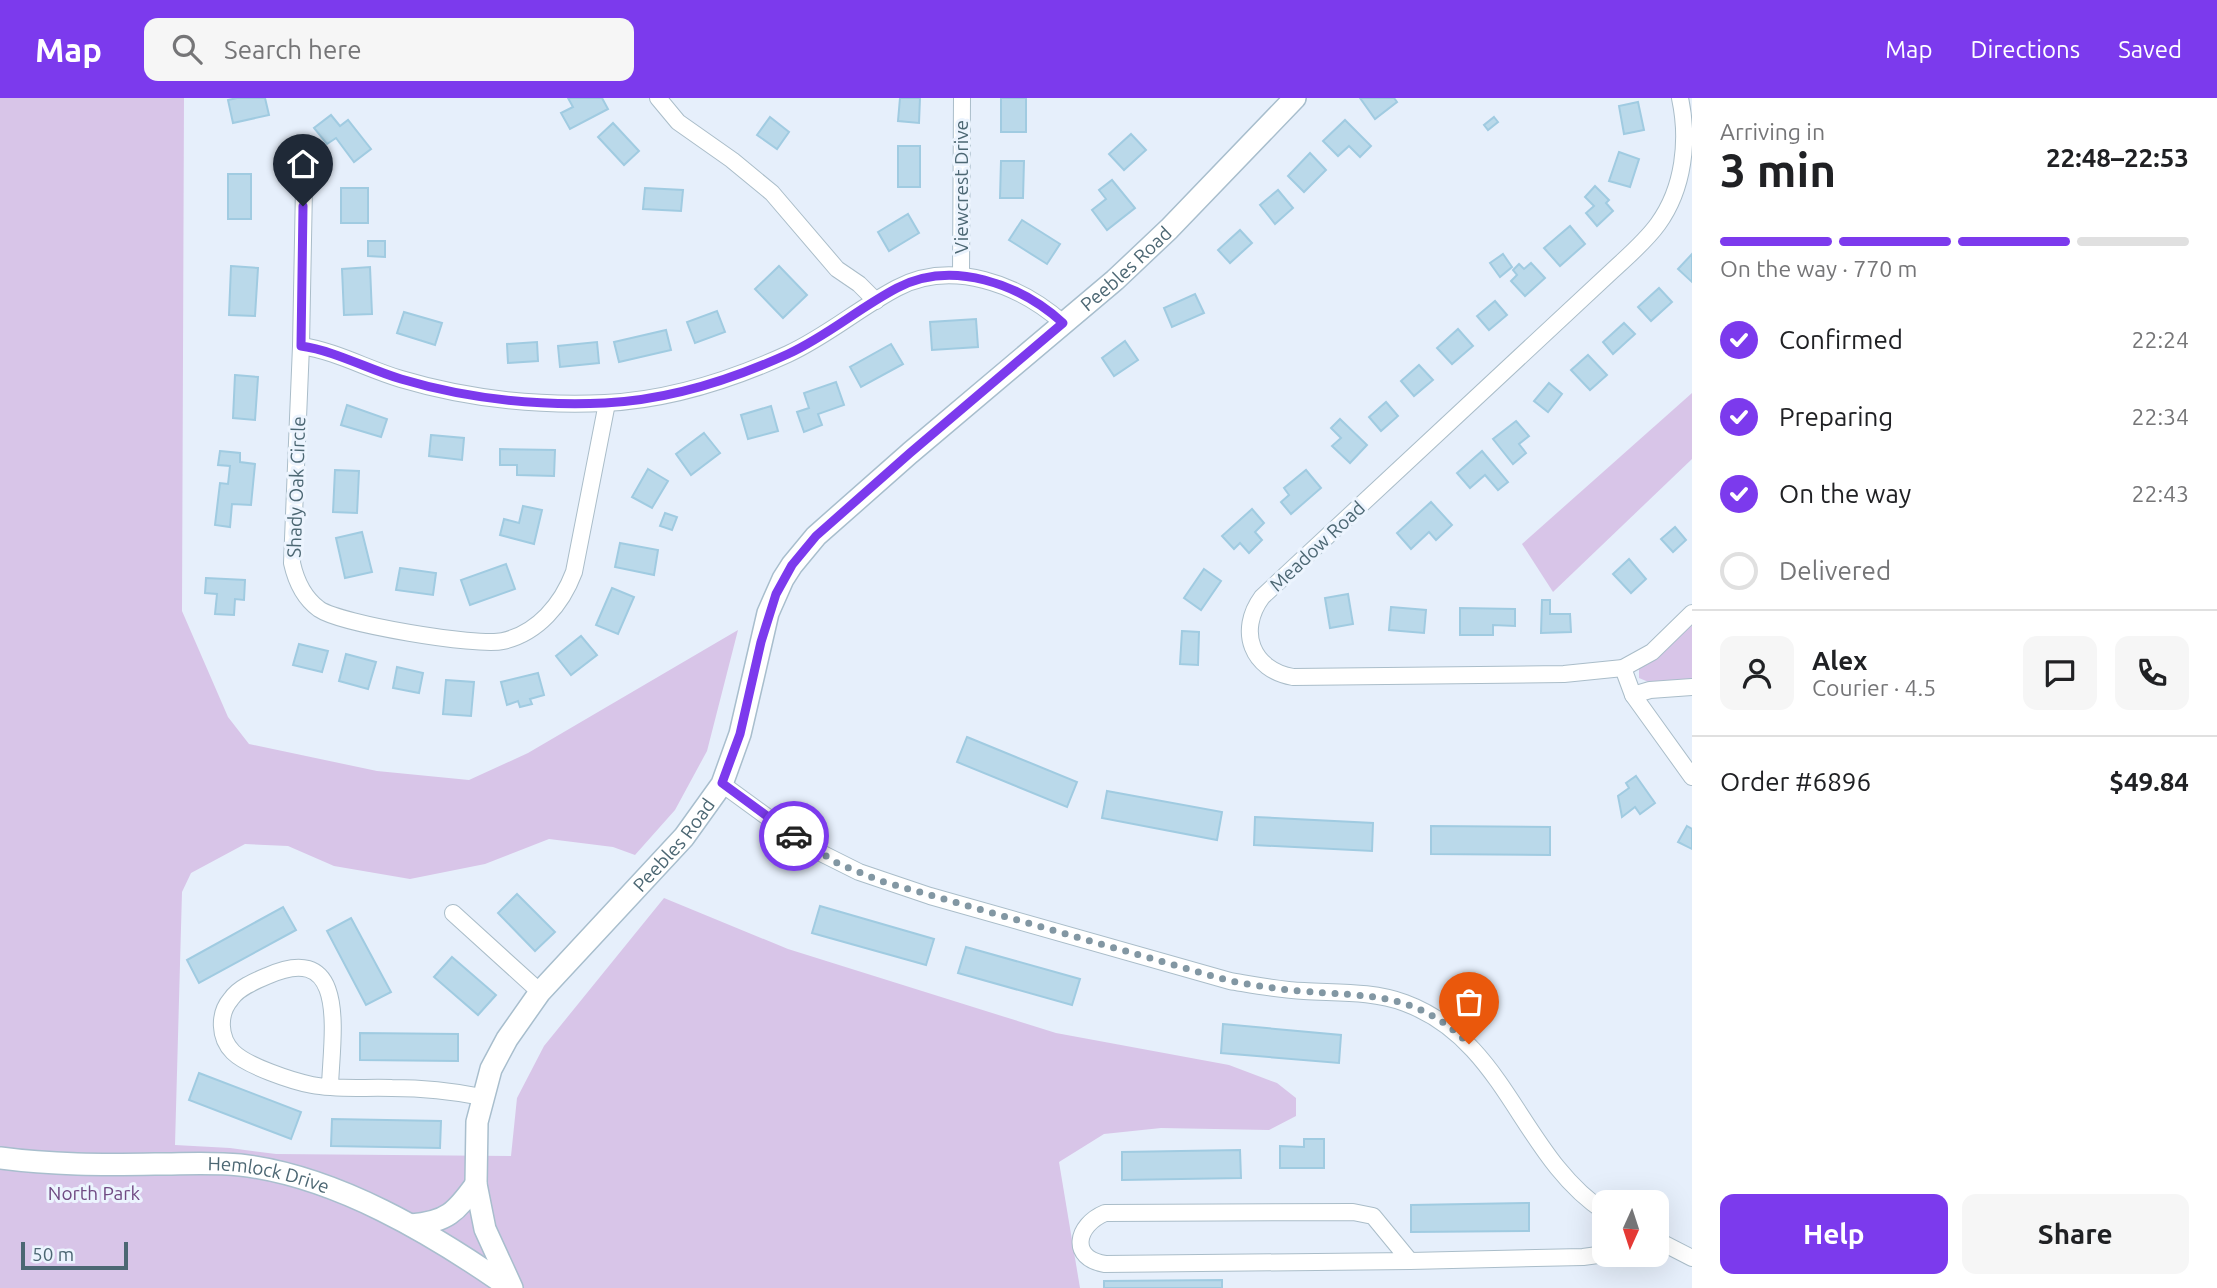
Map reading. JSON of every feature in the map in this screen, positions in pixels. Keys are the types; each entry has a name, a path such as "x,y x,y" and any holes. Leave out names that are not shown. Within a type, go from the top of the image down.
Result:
{"street":[{"path":"658,98 678,122 732,160 772,193 837,269 859,284 876,301"},
{"name":"Viewcrest Drive","path":"961,275 962,98"},
{"name":"Peebles Road","path":"511,1288 485,1229 476,1184 475,1144 482,1097 498,1053 541,992 684,837 722,783 745,715 768,613 783,579 816,536 1115,280 1169,229 1295,98"},
{"name":"Meadow Road","path":"1680,98 1685,125 1685,148 1673,198 1660,222 1612,271 1262,597 1256,605 1250,624 1251,644 1261,660 1275,672 1293,677 1564,674 1623,668 1635,663 1652,652 1692,613"},
{"name":"Shady Oak Circle","path":"303,187 301,346 292,550 294,573 304,593 321,610 361,623 478,643 505,641 533,628 561,599 574,572 607,403"},
{"path":"301,346 321,349 397,378 461,395 532,402 607,403 655,398 686,391 752,369 812,342 898,287 937,276 961,275 1015,291 1052,313 1063,323"},
{"path":"1623,668 1633,695 1692,778"},
{"path":"1633,695 1650,690 1692,687"},
{"path":"722,783 807,846 839,864 901,887 1230,981 1277,989 1383,996 1423,1011 1447,1025 1469,1044 1489,1067 1559,1171 1574,1188 1592,1202"},
{"path":"453,913 541,992"},
{"path":"330,1087 332,1005 326,983 318,975 307,970 283,969 248,986 230,999 224,1013 222,1036 235,1054 283,1076 330,1087 431,1090 482,1097"},
{"name":"Hemlock Drive","path":"0,1157 104,1164 204,1163 260,1168 327,1188 411,1225 511,1288"},
{"path":"411,1225 440,1221 458,1208 476,1184"},
{"path":"1410,1261 1373,1216 1353,1212 1105,1213 1086,1224 1080,1239 1084,1254 1089,1259 1105,1264 1410,1261 1592,1256"},
{"path":"1670,1247 1692,1258"}],"green space":[{"name":"North Park","path":"0,98 184,98 182,611 228,717 249,744 377,771 469,780 528,753 738,630 707,751 675,810 635,855 613,847 549,839 485,864 410,879 334,866 288,846 245,844 191,873 182,892 175,1145 276,1154 511,1156 517,1098 544,1046 664,898 788,949 1056,1033 1229,1065 1277,1083 1296,1098 1296,1116 1269,1130 1161,1128 1104,1134 1059,1162 1080,1288 0,1288"},
{"path":"1692,393 1692,459 1553,592 1522,544"},
{"path":"1692,625 1692,682 1651,683 1639,678 1639,669 1670,646"}],"building":[{"path":"265,98 269,115 233,123 228,100"},
{"path":"568,98 602,98 608,109 570,129 561,113 573,107"},
{"path":"900,98 920,98 919,123 898,121"},
{"path":"1001,98 1026,98 1026,132 1001,132"},
{"path":"1360,98 1394,98 1397,102 1375,119"},
{"path":"1638,102 1644,130 1624,134 1619,106"},
{"path":"331,115 340,126 348,120 371,149 354,162 336,138 327,144 314,128"},
{"path":"770,117 789,132 777,149 757,135"},
{"path":"1494,117 1498,122 1488,130 1484,125"},
{"path":"1345,120 1371,146 1360,157 1349,146 1338,156 1323,141"},
{"path":"613,123 639,151 624,165 598,137"},
{"path":"1131,134 1146,150 1124,170 1109,154"},
{"path":"898,146 920,146 920,187 898,187"},
{"path":"1619,152 1639,159 1630,187 1609,181"},
{"path":"1310,153 1326,170 1304,192 1288,176"},
{"path":"1001,161 1024,161 1023,198 1000,198"},
{"path":"228,174 251,174 251,219 228,219"},
{"path":"1112,180 1135,208 1107,230 1092,210 1106,199 1099,190"},
{"path":"1595,186 1609,200 1606,203 1613,211 1597,226 1586,213 1594,206 1585,197"},
{"path":"341,188 368,188 368,223 341,223"},
{"path":"645,188 683,190 681,211 643,209"},
{"path":"1278,190 1293,208 1275,224 1260,205"},
{"path":"908,214 919,233 889,251 878,232"},
{"path":"1022,220 1060,244 1047,264 1009,240"},
{"path":"1570,226 1585,244 1560,266 1544,248"},
{"path":"1240,230 1252,243 1230,263 1218,250"},
{"path":"368,241 385,241 385,257 368,256"},
{"path":"1503,254 1512,267 1500,277 1490,263"},
{"path":"1692,254 1692,282 1678,269"},
{"path":"1531,263 1545,278 1525,296 1511,281 1517,275 1513,270 1519,264 1524,269"},
{"path":"231,266 258,268 255,316 229,315"},
{"path":"779,266 807,295 783,318 755,289"},
{"path":"370,267 372,314 344,315 342,269"},
{"path":"1659,288 1672,302 1651,321 1638,307"},
{"path":"1195,294 1204,313 1172,327 1164,308"},
{"path":"1495,301 1507,315 1489,330 1477,316"},
{"path":"717,311 725,332 695,343 687,322"},
{"path":"404,312 442,323 435,345 397,333"},
{"path":"976,319 978,347 932,350 930,322"},
{"path":"1624,323 1635,334 1613,354 1603,342"},
{"path":"1458,329 1473,346 1452,364 1437,348"},
{"path":"666,330 671,350 619,362 614,342"},
{"path":"1125,341 1138,360 1114,376 1102,358"},
{"path":"537,342 538,361 508,363 507,344"},
{"path":"597,342 599,363 560,367 558,346"},
{"path":"891,344 903,364 861,387 850,367"},
{"path":"1588,355 1607,375 1590,390 1571,370"},
{"path":"1419,365 1433,380 1414,396 1401,381"},
{"path":"235,375 258,377 255,420 233,418"},
{"path":"836,382 844,405 818,414 822,425 804,432 797,412 809,408 804,393"},
{"path":"1549,383 1562,394 1548,412 1534,401"},
{"path":"1386,402 1398,416 1381,431 1369,417"},
{"path":"347,405 387,419 381,437 341,425"},
{"path":"771,406 778,431 748,439 741,415"},
{"path":"1340,419 1367,445 1350,463 1332,446 1341,438 1331,428"},
{"path":"1516,421 1529,436 1519,444 1526,453 1513,464 1493,439"},
{"path":"704,433 720,453 691,475 676,454"},
{"path":"431,435 464,438 462,460 429,456"},
{"path":"500,449 555,450 554,476 517,475 517,465 500,465"},
{"path":"220,451 240,453 240,462 255,464 251,505 232,504 230,527 215,525 220,483 228,484 230,466 218,465"},
{"path":"1482,451 1508,482 1498,490 1485,475 1470,488 1457,473"},
{"path":"648,469 668,481 652,508 632,497"},
{"path":"335,470 359,471 357,513 333,512"},
{"path":"1306,470 1321,488 1291,514 1281,502 1289,495 1284,488"},
{"path":"1431,502 1452,525 1436,540 1429,532 1411,549 1397,533"},
{"path":"523,506 542,510 534,544 500,535 504,519 519,523"},
{"path":"1252,509 1264,523 1255,532 1262,540 1249,553 1240,543 1234,549 1222,536"},
{"path":"665,513 677,517 672,530 660,526"},
{"path":"1675,527 1686,540 1673,552 1661,539"},
{"path":"362,532 372,572 345,578 336,538"},
{"path":"620,543 658,550 654,575 615,567"},
{"path":"1629,559 1646,579 1631,593 1613,574"},
{"path":"506,564 515,589 470,605 461,580"},
{"path":"400,568 436,573 433,595 396,590"},
{"path":"1204,569 1221,581 1201,610 1184,598"},
{"path":"206,578 245,580 244,600 235,599 234,615 215,614 217,594 205,593"},
{"path":"612,588 634,597 618,634 596,625"},
{"path":"1348,594 1353,624 1330,628 1325,598"},
{"path":"1542,600 1550,600 1550,614 1570,614 1571,632 1541,633"},
{"path":"1391,607 1426,610 1424,633 1389,630"},
{"path":"1460,608 1515,609 1515,626 1493,625 1493,635 1460,635"},
{"path":"1182,631 1199,632 1198,665 1180,664"},
{"path":"581,636 597,655 571,675 556,656"},
{"path":"299,644 328,651 322,672 293,665"},
{"path":"346,654 376,662 368,689 339,681"},
{"path":"397,667 423,673 419,693 393,688"},
{"path":"538,673 544,695 530,699 532,704 520,707 518,701 507,705 501,682"},
{"path":"446,680 474,682 471,716 443,714"},
{"path":"967,737 1077,782 1067,807 957,762"},
{"path":"1636,776 1655,803 1640,814 1635,807 1622,817 1618,796 1629,788 1626,783"},
{"path":"1107,791 1222,812 1217,840 1102,818"},
{"path":"1255,817 1373,823 1372,851 1254,845"},
{"path":"1431,826 1550,827 1550,855 1431,854"},
{"path":"1687,826 1692,829 1692,849 1678,842"},
{"path":"517,894 555,932 535,951 498,913"},
{"path":"820,906 934,939 926,965 812,933"},
{"path":"283,907 296,930 199,983 187,960"},
{"path":"351,918 391,992 366,1005 327,931"},
{"path":"966,947 1080,979 1072,1005 958,973"},
{"path":"452,957 496,995 478,1015 434,977"},
{"path":"1223,1024 1341,1035 1339,1063 1221,1053"},
{"path":"360,1033 458,1034 458,1061 360,1060"},
{"path":"199,1073 301,1112 291,1139 189,1100"},
{"path":"332,1119 441,1121 440,1148 331,1146"},
{"path":"1304,1139 1324,1139 1324,1168 1280,1168 1280,1146 1304,1147"},
{"path":"1240,1150 1241,1178 1122,1180 1122,1152"},
{"path":"1529,1203 1529,1231 1411,1232 1411,1205"},
{"path":"1222,1280 1222,1288 1104,1288 1104,1281"}],"way so far":[{"path":"794,836 839,864 881,881 1230,981 1277,989 1383,996 1431,1014 1469,1044"}],"route":[{"path":"303,206 301,346 321,349 397,378 461,395 495,400 593,403 655,398 686,391 790,354 898,287 937,276 961,275 1001,285 1028,298 1063,323 816,536 783,579 768,613 748,706 722,783 794,836"}]}
